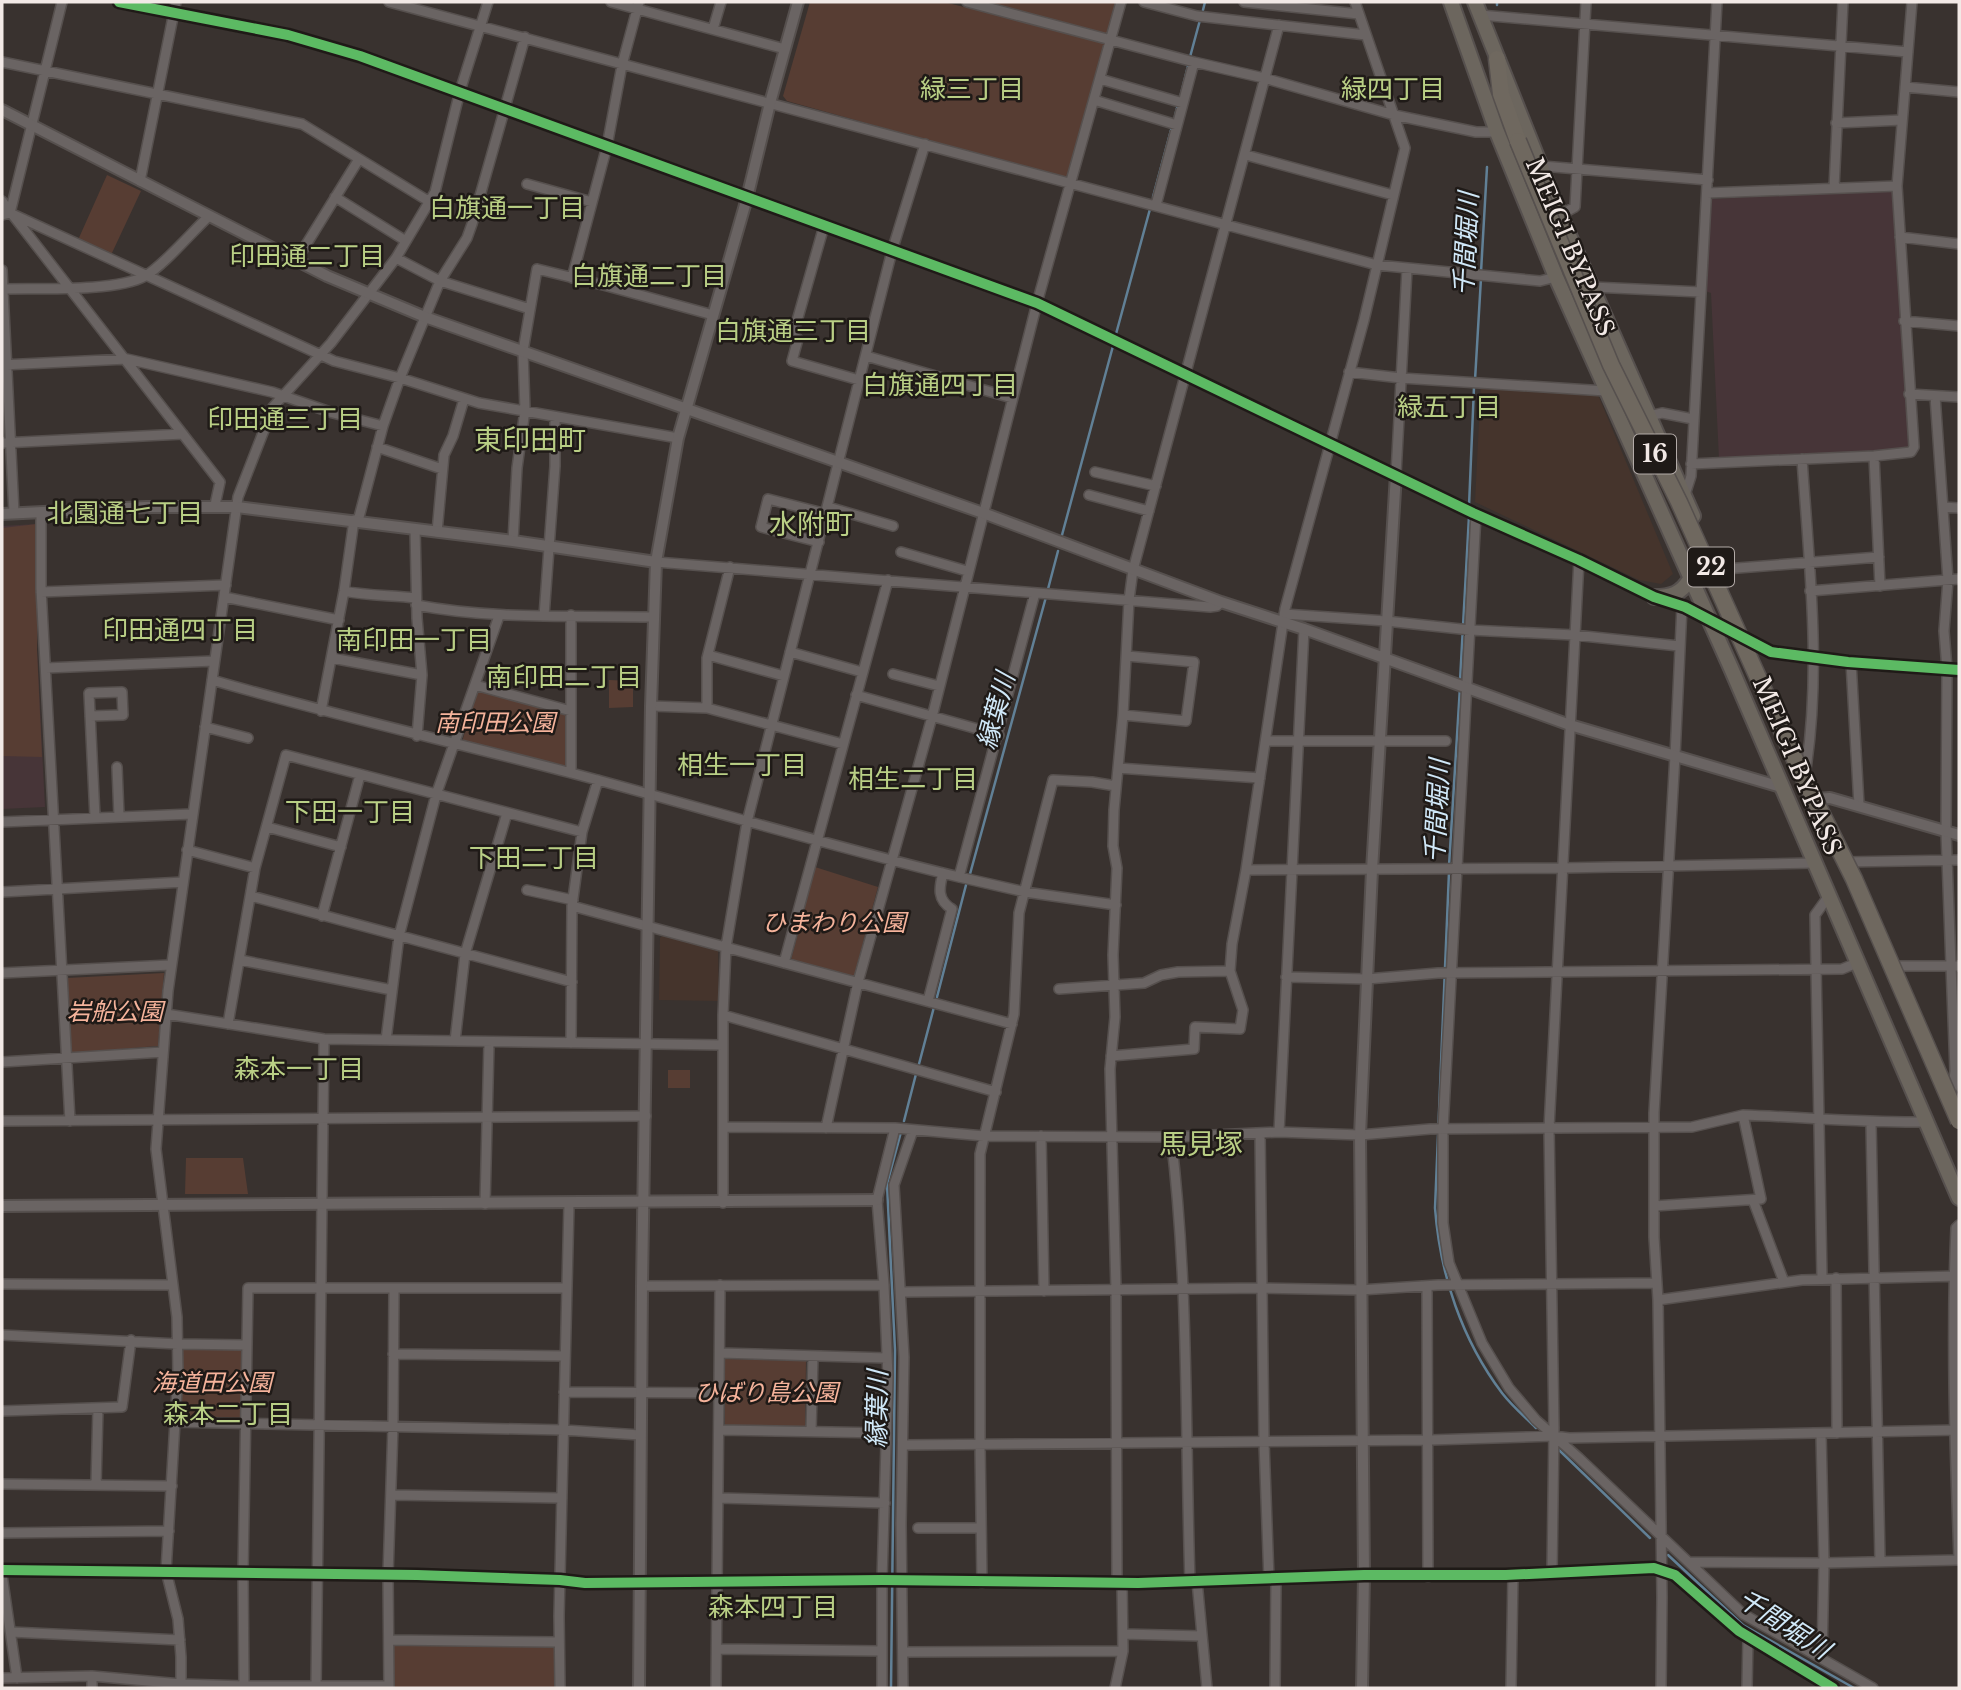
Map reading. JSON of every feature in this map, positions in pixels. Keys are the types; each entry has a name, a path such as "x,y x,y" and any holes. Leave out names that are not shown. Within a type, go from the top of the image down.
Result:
{"highway":[{"name":"MEIGI BYPASS","path":"1451,2 1497,132 1556,277 1709,621 1959,1198"},
{"name":"MEIGI BYPASS","path":"1478,8 1560,215 1685,495 1712,570 1959,1122"},
{"name":"16","path":"1497,59 1501,94 1518,141 1611,365 1679,502 1797,764 1854,879 1959,1122"},
{"path":"1654,597 1670,597 1685,587 1690,579"}],"street":[{"path":"6,214 33,126 62,2"},
{"path":"119,2 175,7 360,56 1037,303 1471,512 1654,597 1682,606 1771,652 1851,662 1959,670"},
{"path":"181,1686 178,1619 166,1572 177,1344 173,1285 156,1149 171,965 238,497 273,407 331,343 396,258 430,202 435,192 460,91 488,2"},
{"path":"611,2 638,6 785,49"},
{"path":"713,29 720,2"},
{"path":"639,1688 642,1286 651,706 656,562 678,439 747,198 798,2"},
{"path":"967,2 1264,78 1394,115 1476,132 1497,132"},
{"path":"826,1128 858,982 932,717 1037,303 1121,2"},
{"path":"1144,2 1197,16 1366,35"},
{"path":"1244,2 1359,14"},
{"path":"1111,1056 1194,1049 1195,1027 1240,1029 1242,1010 1230,971 1232,944 1261,778 1284,618 1332,444 1405,148 1355,2"},
{"path":"1560,215 1575,207 1586,2"},
{"path":"1685,495 1691,476 1717,2"},
{"path":"1834,188 1843,2"},
{"path":"1691,464 1874,456 1911,452 1914,447 1897,186 1912,2"},
{"path":"395,3 1377,265 1540,281 1556,277"},
{"path":"572,278 607,146 622,65 638,6"},
{"path":"140,181 175,7"},
{"path":"1478,8 1585,24 1908,52"},
{"path":"1115,1688 1124,1651 1116,1443 1116,1290 1111,1135 1111,1056 1115,1017 1112,955 1118,868 1113,846 1129,600 1133,570 1279,26"},
{"path":"321,711 356,521 383,426 440,281 467,238 525,37"},
{"path":"2,62 302,124 430,202"},
{"path":"1156,205 1194,62"},
{"path":"1100,79 1183,103"},
{"path":"1905,87 1959,92"},
{"path":"1094,100 1177,125"},
{"path":"2,110 208,217 367,294 686,410 983,513 1221,602 1284,618 1386,621 1465,630 1574,635 1679,646"},
{"path":"1836,124 1902,121"},
{"path":"723,1203 723,1015 726,947 747,823 892,251 925,144"},
{"path":"1246,155 1393,195"},
{"path":"296,261 359,159"},
{"path":"1542,166 1708,180"},
{"path":"527,184 592,202"},
{"path":"1707,193 1897,186"},
{"path":"335,197 406,241"},
{"path":"2,201 6,214 127,359 220,482 215,505"},
{"path":"6,214 148,275 334,361 400,378 464,399 678,439"},
{"path":"2,289 69,288 131,282 148,275 208,217"},
{"path":"824,226 793,335 798,339 792,361 859,380"},
{"path":"1900,237 1959,244"},
{"path":"396,258 440,281 530,309"},
{"path":"513,541 517,468 525,410 523,351 537,269 713,315"},
{"path":"1362,1688 1364,1575 1360,1135 1372,870 1407,269"},
{"path":"2,270 7,443 14,513"},
{"path":"1592,287 1700,292"},
{"path":"1904,321 1959,326"},
{"path":"866,356 1012,398"},
{"path":"4,365 127,359 282,396 383,426"},
{"path":"1349,372 1401,378 1606,391"},
{"path":"1909,394 1959,397"},
{"path":"1935,396 1948,580 1944,631 1947,669 1946,832 1954,966 1955,1071 1953,1087 1947,1096"},
{"path":"437,532 444,455 464,399"},
{"path":"1649,416 1662,413 1693,419"},
{"path":"544,616 555,467 555,417"},
{"path":"7,443 183,434"},
{"path":"377,447 442,469"},
{"path":"1874,456 1880,586"},
{"path":"1802,459 1813,657 1811,741 1805,775"},
{"path":"1096,472 1156,486"},
{"path":"1089,495 1149,511"},
{"path":"819,542 761,527 768,499 893,526"},
{"path":"2,514 215,505 513,541 656,562 1210,607 1221,602"},
{"path":"1942,507 1959,508"},
{"path":"41,512 41,592 70,1121"},
{"path":"1471,512 1446,973 1442,1129 1444,1241 1456,1285 1472,1324 1495,1367 1536,1420 1743,1614 1873,1688"},
{"path":"415,529 416,601 422,675 417,736"},
{"path":"901,552 967,571"},
{"path":"1712,570 1879,557"},
{"path":"1552,1573 1554,1436 1549,1128 1579,560"},
{"path":"707,708 708,654 730,567"},
{"path":"1810,591 1959,579"},
{"path":"784,963 888,580"},
{"path":"41,592 226,585"},
{"path":"344,592 374,597 381,594 450,612 499,616 654,617"},
{"path":"959,877 1035,593"},
{"path":"224,597 339,620"},
{"path":"1661,1688 1654,1128 1682,606"},
{"path":"571,615 571,773"},
{"path":"386,1040 399,936 436,795 499,616"},
{"path":"1284,618 1304,629 1570,725 1781,788"},
{"path":"1279,1132 1304,629"},
{"path":"790,652 862,672"},
{"path":"708,654 784,676"},
{"path":"1123,715 1186,721 1194,662 1127,656"},
{"path":"332,658 422,675"},
{"path":"46,668 215,661"},
{"path":"1851,662 1859,805"},
{"path":"892,674 939,687"},
{"path":"212,680 321,711 598,780 747,823 959,877 1025,892 1116,905"},
{"path":"475,685 571,711"},
{"path":"90,716 123,715 122,692 89,693 90,707 95,817"},
{"path":"856,695 999,735"},
{"path":"651,706 707,708 843,744"},
{"path":"205,727 248,738"},
{"path":"1266,741 1446,741"},
{"path":"228,1024 255,868 286,755 582,832"},
{"path":"117,767 119,816"},
{"path":"1118,768 1261,778"},
{"path":"322,916 360,775"},
{"path":"982,1583 979,1445 980,1154 1012,1024 1019,913 1053,779 1116,786"},
{"path":"570,1043 572,903 582,832 598,780"},
{"path":"1816,799 1830,797 1959,835"},
{"path":"455,1041 465,954 507,813"},
{"path":"2,822 191,814"},
{"path":"267,827 341,847"},
{"path":"187,850 255,868"},
{"path":"1844,862 1959,860"},
{"path":"1246,870 1813,863"},
{"path":"928,1001 952,909 942,902 940,895 943,873"},
{"path":"2,892 183,882"},
{"path":"527,890 648,927 1012,1024"},
{"path":"251,895 572,982"},
{"path":"1822,1279 1815,915 1828,897"},
{"path":"240,960 392,990"},
{"path":"1286,977 1367,979 1446,973 1842,969 1857,963"},
{"path":"2,973 171,965"},
{"path":"1889,966 1954,966"},
{"path":"1059,989 1143,983 1161,975 1178,972 1230,971"},
{"path":"166,1014 324,1039 723,1045"},
{"path":"723,1015 996,1092"},
{"path":"316,1687 324,1039"},
{"path":"485,1204 489,1042"},
{"path":"2,1062 163,1052"},
{"path":"723,1127 895,1128 984,1136 1171,1137 1279,1132 1360,1135 1430,1129 1692,1127 1743,1115 1817,1117 1871,1123 1926,1122"},
{"path":"1654,1206 1761,1199 1743,1115"},
{"path":"2,1121 646,1116"},
{"path":"1871,1123 1880,1561"},
{"path":"882,1688 887,1358 877,1200 895,1128"},
{"path":"904,1688 901,1580 904,1357 894,1185 913,1130"},
{"path":"1260,1133 1264,1442 1273,1580 1275,1688"},
{"path":"1041,1136 1044,1291"},
{"path":"1171,1137 1185,1289 1186,1443 1194,1581 1207,1688"},
{"path":"2,1206 877,1200"},
{"path":"1753,1200 1784,1282"},
{"path":"560,1688 569,1204"},
{"path":"1689,1562 1824,1563 1959,1559 1956,1228 1959,1225"},
{"path":"1658,1300 1822,1279 1957,1277"},
{"path":"1836,1278 1837,1433"},
{"path":"902,1292 1262,1288 1360,1290 1438,1285 1657,1283"},
{"path":"2,1284 173,1285"},
{"path":"716,1688 720,1285"},
{"path":"642,1286 884,1285"},
{"path":"1427,1286 1430,1440 1428,1577"},
{"path":"244,1686 247,1288 567,1287"},
{"path":"2,1678 92,1676 181,1686 389,1687 388,1575 394,1289"},
{"path":"2,1335 246,1345"},
{"path":"2,1411 122,1407 131,1340"},
{"path":"720,1353 887,1358"},
{"path":"393,1354 565,1356"},
{"path":"811,1431 813,1356"},
{"path":"564,1392 719,1393"},
{"path":"96,1485 98,1408"},
{"path":"175,1422 564,1430 640,1435"},
{"path":"719,1430 886,1433"},
{"path":"903,1445 1430,1440 1957,1430"},
{"path":"1821,1433 1824,1563 1822,1658"},
{"path":"2,1484 172,1486"},
{"path":"391,1495 562,1498"},
{"path":"719,1498 885,1503"},
{"path":"918,1528 981,1528"},
{"path":"2,1533 169,1531"},
{"path":"2,1570 388,1575 585,1583 883,1580 1120,1583 1364,1575 1513,1575 1654,1568 1675,1575 1748,1637 1833,1688"},
{"path":"1511,1688 1513,1575"},
{"path":"2,1576 17,1678"},
{"path":"11,1632 180,1640"},
{"path":"1123,1634 1202,1636"},
{"path":"1747,1688 1748,1637"},
{"path":"390,1640 559,1642"},
{"path":"717,1649 882,1651"},
{"path":"904,1652 1124,1651"},
{"path":"92,1676 92,1688"}],"shaded area":[{"path":"1893,190 1910,450 1719,459 1711,293 1705,291 1712,199"},
{"path":"1481,382 1596,390 1673,574 1661,584 1639,580 1475,502"},
{"path":"37,524 37,650 45,807 2,809 2,526"},
{"path":"664,934 718,948 719,1001 659,1000 660,938"}],"green space":[{"path":"810,2 944,2 968,8 970,2 1119,2 1071,180 787,101 783,96"},
{"path":"107,175 141,191 111,255 78,240"},
{"path":"37,524 37,650 42,757 2,756 2,528"},
{"path":"609,680 633,681 633,707 609,708"},
{"name":"南印田公園","path":"477,690 566,715 567,764 564,767 462,742"},
{"name":"ひまわり公園","path":"815,867 878,887 854,976 791,960"},
{"name":"岩船公園","path":"164,973 158,1046 71,1053 67,978"},
{"path":"668,1070 690,1070 690,1088 668,1088"},
{"path":"186,1158 243,1158 248,1194 185,1194"},
{"name":"海道田公園","path":"182,1347 243,1348 243,1420 179,1418"},
{"name":"ひばり島公園","path":"725,1359 806,1361 805,1427 725,1425"},
{"path":"394,1640 559,1642 559,1688 392,1688"}],"waterway":[{"name":"縁葉川","path":"1203,10 1205,2"},
{"name":"縁葉川","path":"1190,57 1200,20"},
{"name":"縁葉川","path":"1181,94 1188,66"},
{"name":"縁葉川","path":"1175,116 1177,108"},
{"name":"縁葉川","path":"1153,197 1171,130"},
{"name":"千間堀川","path":"1481,272 1487,167"},
{"name":"縁葉川","path":"1116,334 1150,209"},
{"name":"千間堀川","path":"1475,380 1481,278"},
{"name":"縁葉川","path":"1062,535 1113,346"},
{"name":"千間堀川","path":"1469,506 1474,387"},
{"name":"千間堀川","path":"1460,681 1469,516"},
{"name":"縁葉川","path":"1048,589 1058,551"},
{"name":"縁葉川","path":"970,874 1046,597"},
{"name":"千間堀川","path":"1449,866 1460,687"},
{"name":"千間堀川","path":"1449,872 1435,1208 1438,1233 1455,1306 1475,1351 1502,1393 1536,1428"},
{"name":"縁葉川","path":"937,997 966,885"},
{"name":"縁葉川","path":"919,1064 934,1007"},
{"name":"縁葉川","path":"904,1121 916,1074"},
{"name":"縁葉川","path":"891,1688 895,1350 887,1184 901,1132"},
{"name":"千間堀川","path":"1558,1449 1650,1538"},
{"name":"千間堀川","path":"1668,1555 1743,1625 1854,1688"}],"cycle path":[{"path":"119,2 288,35 360,56 1037,303 1473,513 1654,597 1685,607 1771,652 1848,662 1959,670"},
{"path":"2,1570 417,1575 585,1583 882,1580 1138,1583 1364,1575 1506,1575 1654,1568 1675,1575 1739,1631 1833,1688"}],"district":[{"name":"緑三丁目","path":"972,89"},
{"name":"緑四丁目","path":"1393,89"},
{"name":"白旗通一丁目","path":"507,208"},
{"name":"印田通二丁目","path":"307,256"},
{"name":"白旗通二丁目","path":"649,276"},
{"name":"白旗通三丁目","path":"793,331"},
{"name":"白旗通四丁目","path":"940,385"},
{"name":"緑五丁目","path":"1449,407"},
{"name":"印田通三丁目","path":"285,419"},
{"name":"東印田町","path":"530,440"},
{"name":"北園通七丁目","path":"125,513"},
{"name":"水附町","path":"811,524"},
{"name":"印田通四丁目","path":"180,630"},
{"name":"南印田一丁目","path":"414,640"},
{"name":"南印田二丁目","path":"564,677"},
{"name":"相生一丁目","path":"742,765"},
{"name":"相生二丁目","path":"913,779"},
{"name":"下田一丁目","path":"350,812"},
{"name":"下田二丁目","path":"534,858"},
{"name":"森本一丁目","path":"299,1069"},
{"name":"馬見塚","path":"1201,1144"},
{"name":"森本二丁目","path":"228,1414"},
{"name":"森本四丁目","path":"773,1607"}]}
